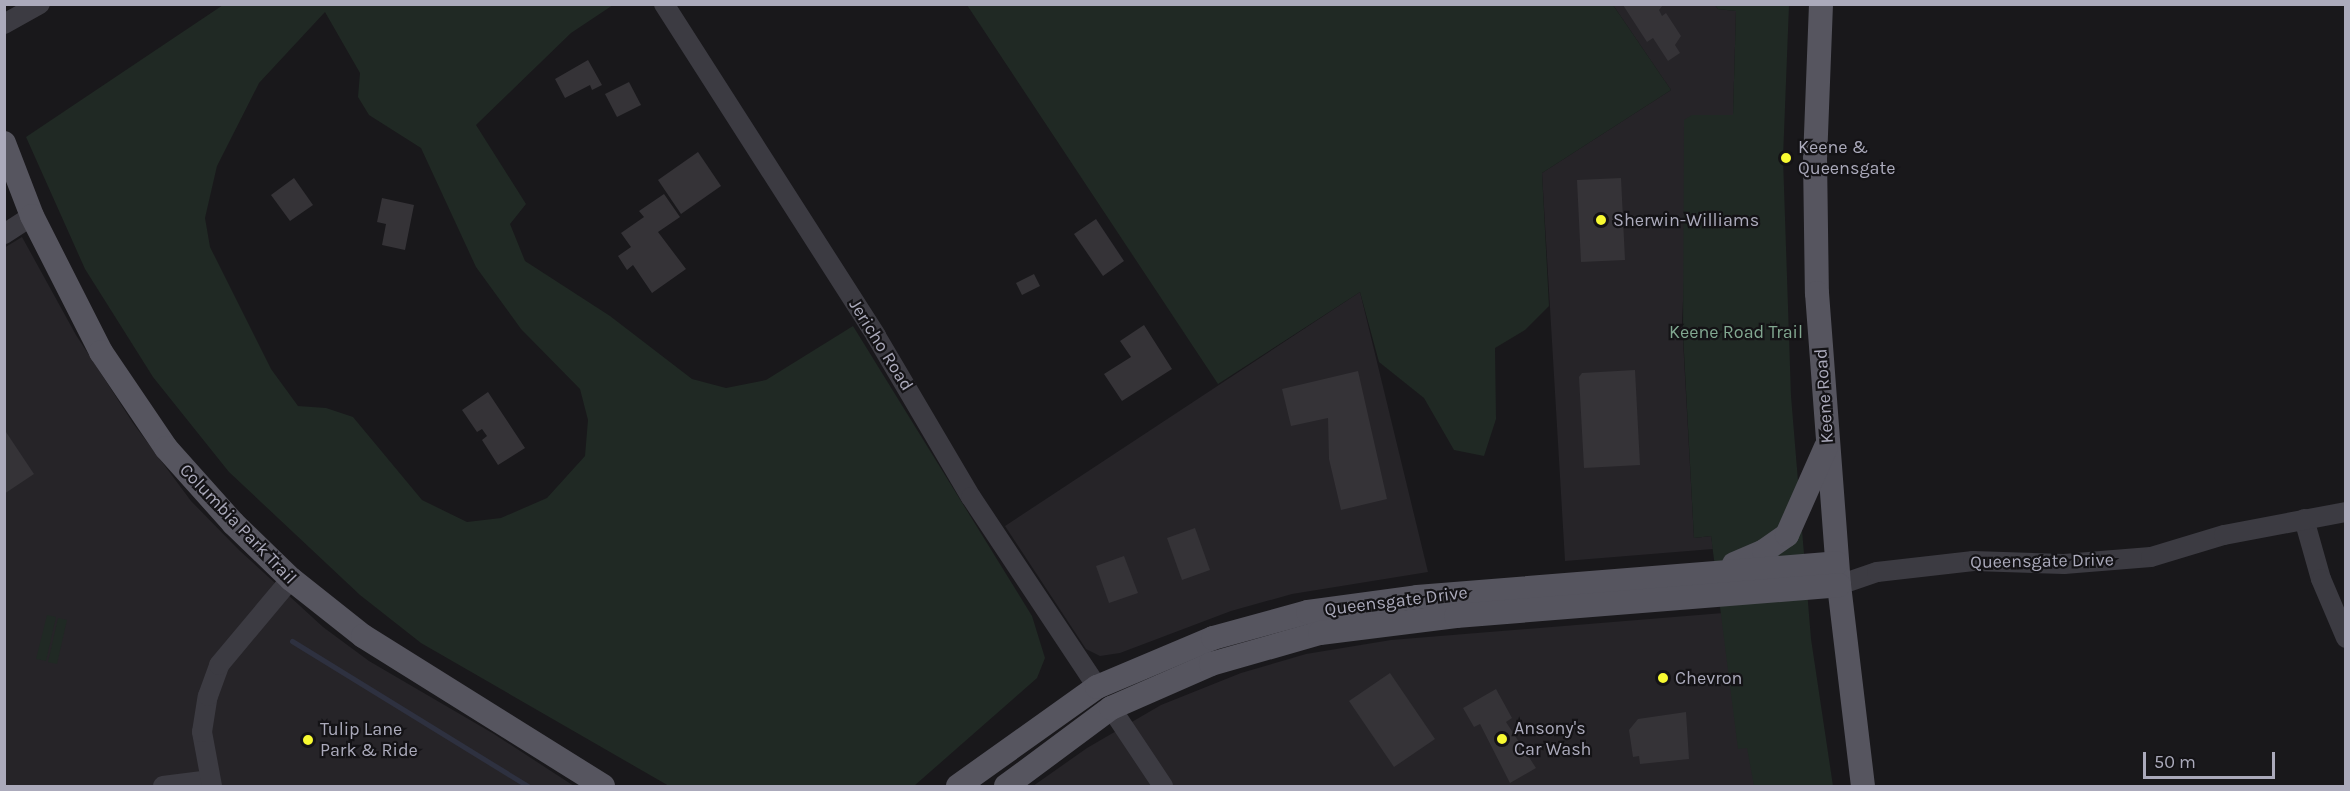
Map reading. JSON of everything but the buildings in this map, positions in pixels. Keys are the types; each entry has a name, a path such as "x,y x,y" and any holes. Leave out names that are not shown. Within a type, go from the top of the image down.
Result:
{"main road":[{"name":"Keene Road","path":"1821,4 1816,245 1827,444 1838,574 1863,786"},
{"name":"Columbia Park Trail","path":"4,144 10,177 32,216 77,311 138,410 196,484 291,579 381,648 603,786"},
{"path":"1718,572 1764,551 1787,535 1827,444"},
{"name":"Queensgate Drive","path":"958,786 1097,687 1205,641 1308,612 1387,600 1718,572 1838,574"},
{"name":"Queensgate Drive","path":"1006,786 1051,749 1111,708 1211,664 1320,633 1838,574"},
{"path":"1051,749 1096,702 1097,687"}],"street":[{"path":"4,24 40,4"},
{"name":"Jericho Road","path":"664,4 882,346 971,497 1097,687"},
{"path":"4,234 32,216"},
{"name":"Queensgate Drive","path":"1838,574 1973,561 2064,564 2151,557 2224,536 2346,512"},
{"path":"2304,519 2321,579 2346,638"},
{"path":"163,786 210,783 202,732 208,696 219,665 291,579"},
{"path":"1111,708 1163,786"}],"shaded area":[{"path":"1613,5 1715,5 1718,9 1736,11 1733,115 1692,115 1682,322 1694,538 1711,536 1713,549 1565,561 1542,173 1671,90"},
{"path":"22,237 76,335 133,423 191,501 239,550 323,627 369,661 494,734 574,786 5,786 4,248"},
{"path":"1360,292 1428,572 1292,594 1231,611 1120,653 1100,656 1086,649 1005,526"},
{"path":"1772,609 1795,786 1033,786 1087,748 1161,705 1241,673 1306,654 1391,640"}],"green space":[{"path":"223,5 613,5 571,33 476,125 526,204 510,224 525,261 610,316 692,379 726,388 766,380 853,326 1032,616 1045,658 1037,678 914,786 669,786 421,643 360,595 229,472 153,377 85,269 26,137","holes":["325,12 360,73 358,97 369,115 421,148 476,267 521,329 580,389 588,420 585,456 547,498 501,518 467,522 422,500 353,417 326,408 298,406 271,369 210,247 205,218 217,166 259,83"]},
{"path":"967,5 1613,5 1671,90 1542,173 1549,306 1525,330 1495,348 1496,419 1484,456 1454,450 1424,398 1379,362 1360,292 1218,384"},
{"name":"Keene Road Trail","path":"1715,5 1789,5 1783,158 1791,396 1811,639 1833,786 1754,786 1747,748 1738,749 1711,536 1694,538 1683,334 1684,120 1692,115 1733,115 1736,11 1718,9"},
{"path":"47,615 56,617 46,661 36,659"},
{"path":"58,618 67,620 57,664 48,662"}],"waterway":[{"path":"292,641 528,786"}],"place":[{"name":"Keene & Queensgate","path":"1786,158"},
{"name":"Sherwin-Williams","path":"1601,220"},
{"name":"Chevron","path":"1663,678"},
{"name":"Ansony's Car Wash","path":"1502,739"},
{"name":"Tulip Lane Park & Ride","path":"308,740"}]}
